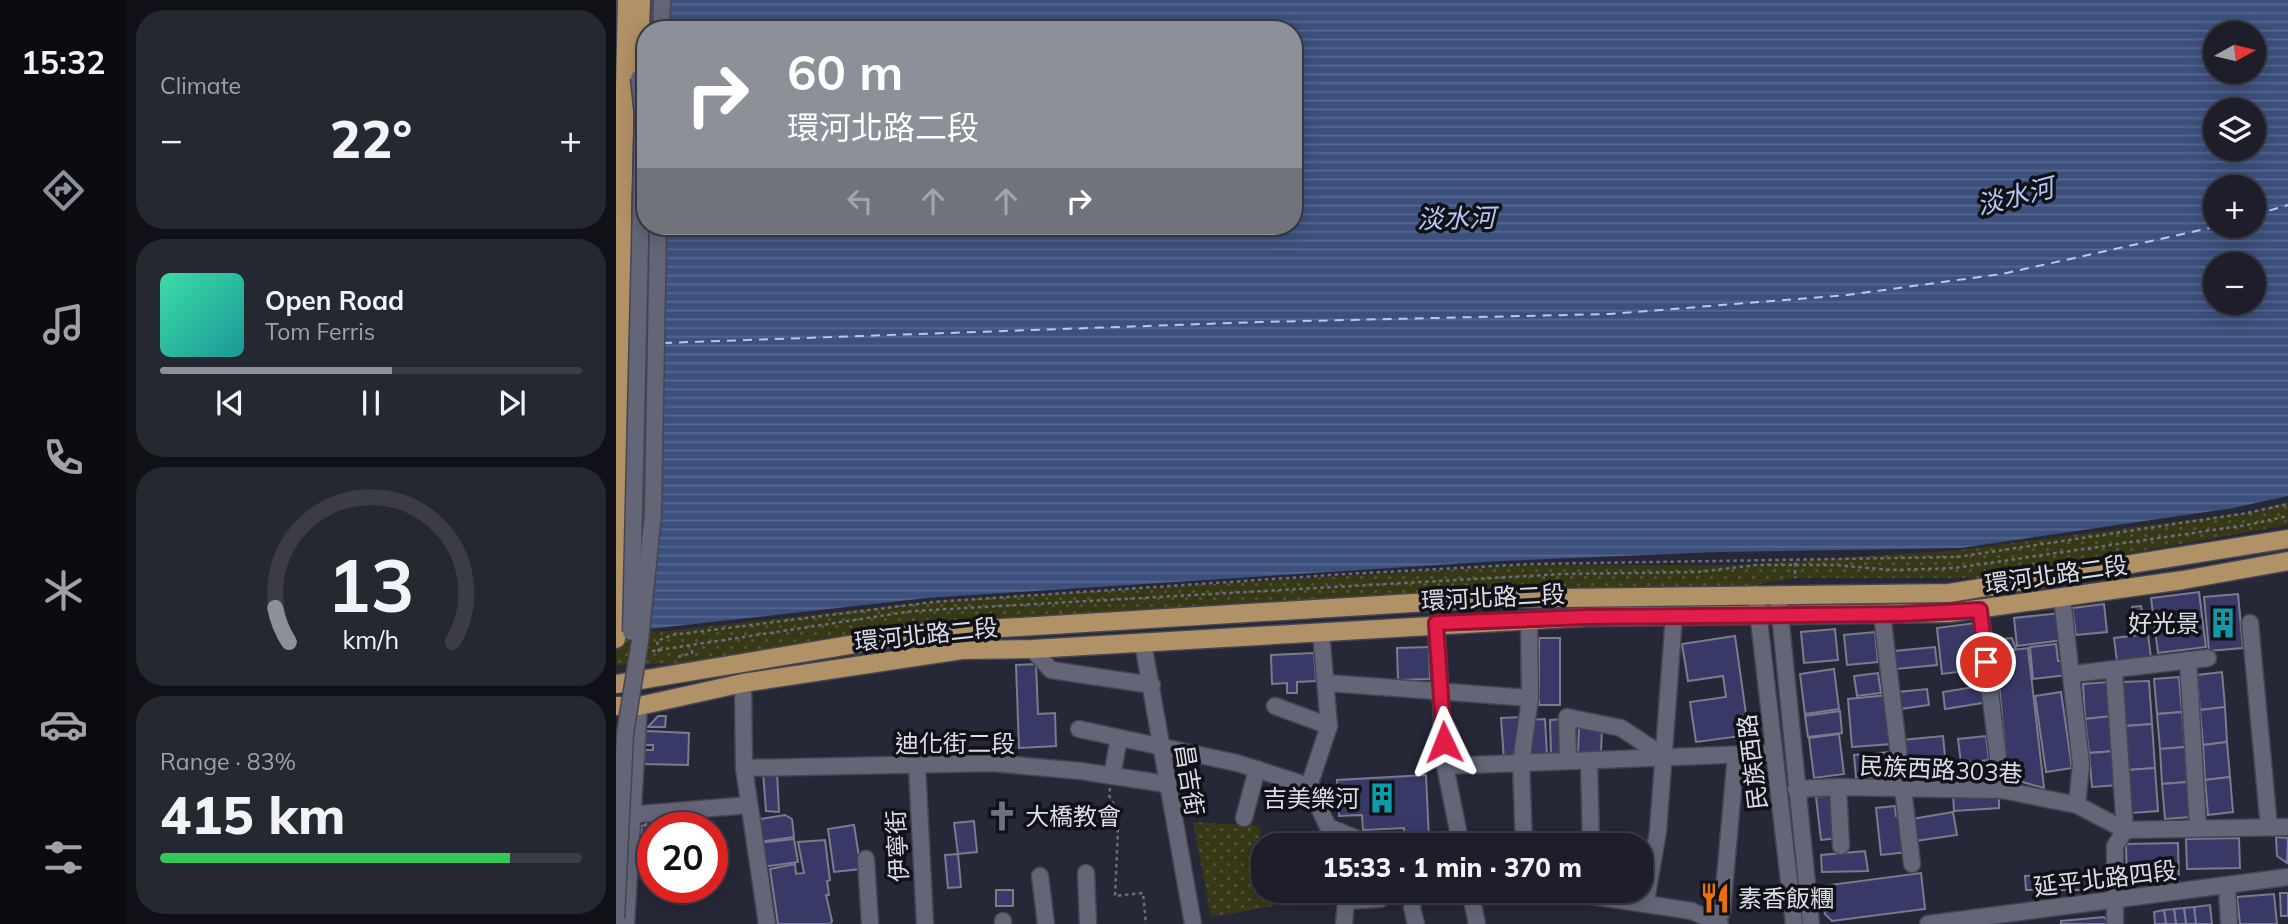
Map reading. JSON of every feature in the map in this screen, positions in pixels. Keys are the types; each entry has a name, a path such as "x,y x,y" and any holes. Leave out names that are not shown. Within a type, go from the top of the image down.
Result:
{"main road":[{"path":"616,639 625,240 622,216 627,0"},
{"path":"641,21 642,0"},
{"path":"625,240 633,218 637,125"},
{"name":"環河北路二段","path":"626,684 921,633 1478,599 1949,593 2288,539"},
{"name":"環河北路二段","path":"617,706 639,706 743,682 962,650 1143,643 1530,619 1980,610 2288,561"}],"street":[{"path":"661,21 662,0"},
{"path":"616,918 626,684 630,657 640,235"},
{"path":"626,684 653,514 658,235"},
{"name":"民族西路","path":"1756,594 1794,924"},
{"name":"民族西路","path":"1778,594 1811,924"},
{"path":"2062,597 2073,674 2081,764 2077,805"},
{"path":"1980,610 2002,790"},
{"path":"1882,614 1912,864"},
{"path":"1651,833 1662,755 1674,616"},
{"path":"1524,833 1521,763 1530,698 1530,619"},
{"path":"2250,622 2269,827"},
{"path":"1436,623 1445,766 1459,833"},
{"path":"1321,632 1328,683 1329,726 1309,786 1328,827 1337,833"},
{"name":"昌吉街","path":"1143,643 1193,924"},
{"path":"1032,649 1051,670 1152,685"},
{"path":"2073,674 2208,658"},
{"path":"2188,660 2198,828"},
{"path":"2114,671 2125,830 2115,846 2115,924"},
{"path":"743,682 744,768 767,924"},
{"path":"1328,683 1530,698"},
{"path":"621,924 626,924 633,810 632,749 639,706"},
{"path":"1275,706 1329,726"},
{"path":"1568,761 1567,717 1620,728 1662,755"},
{"path":"1079,729 1256,769 1309,786"},
{"path":"1112,776 1119,738"},
{"path":"1445,766 1589,761 1662,755 1773,753"},
{"path":"1653,903 1692,911 1716,923 1722,912 1736,754"},
{"path":"1589,761 1591,833"},
{"name":"迪化街二段","path":"744,768 992,763 1166,784"},
{"name":"伊寧街","path":"917,766 925,924"},
{"path":"1244,818 1256,769"},
{"path":"1838,787 1841,846"},
{"name":"民族西路303巷","path":"1796,789 1838,787 2002,790 2077,805 2125,830 2288,827"},
{"path":"616,809 633,810 640,814 749,805"},
{"path":"866,859 870,924"},
{"path":"1086,873 1088,924"},
{"path":"1040,876 1046,924"},
{"name":"延平北路四段","path":"1928,924 2288,877"},
{"path":"2227,887 2228,924"},
{"path":"1344,924 1345,903"},
{"path":"1413,903 1416,924"},
{"path":"1473,903 1477,924"}],"path":[{"path":"659,652 657,641 672,635 933,602 1531,564 1957,557 2247,513 2288,504"},
{"path":"1795,559 1795,578"},
{"path":"692,647 692,653"},
{"path":"1112,776 1109,795 1115,807 1111,828 1118,829 1115,896 1143,893 1146,924"}],"shaded area":[{"path":"2288,502 2288,525 1988,578 1795,578 1737,588 925,628 670,664 616,665 616,632 668,631 935,601 1525,565 1741,565 1959,550 2250,512"},
{"path":"1193,822 1260,826 1260,833 1251,833 1251,903 1272,903 1273,906 1211,917"}],"water":[{"name":"淡水河","path":"616,0 2288,0 2288,496 2233,508 1961,548 1718,552 1500,561 927,598 649,629 616,629"}],"building":[{"path":"2199,592 2206,647 2158,653 2151,598"},
{"name":"好光景","path":"2238,594 2243,648 2209,651 2204,597"},
{"path":"2104,604 2107,632 2076,635 2072,608"},
{"path":"2141,606 2146,632 2136,633 2132,607"},
{"path":"2061,613 2064,640 2017,646 2014,618"},
{"path":"1975,623 1981,669 1942,674 1937,628"},
{"path":"1835,629 1838,660 1804,663 1801,632"},
{"path":"1875,632 1878,662 1847,665 1844,635"},
{"path":"2148,634 2151,658 2117,662 2114,638"},
{"path":"1735,636 1749,735 1696,742 1690,702 1726,697 1723,676 1688,681 1682,644"},
{"path":"1539,638 1560,638 1560,705 1539,705"},
{"path":"2012,638 2016,649 1996,651 1995,640"},
{"path":"2056,644 2058,661 2066,661 2067,675 2033,679 2030,647"},
{"path":"1429,647 1430,679 1398,680 1397,648"},
{"path":"1935,647 1937,665 1896,669 1894,651"},
{"path":"2028,648 2044,788 2008,778 1996,652"},
{"path":"1314,653 1316,681 1297,682 1297,693 1287,693 1287,683 1272,684 1271,655"},
{"path":"1036,664 1038,714 1055,713 1056,746 1019,748 1016,665"},
{"path":"1834,669 1839,709 1805,714 1800,674"},
{"path":"2222,672 2225,707 2200,710 2197,675"},
{"path":"1878,673 1881,693 1857,696 1854,676"},
{"path":"2179,677 2182,712 2157,714 2154,679"},
{"path":"2149,681 2152,724 2125,726 2122,682"},
{"path":"2108,682 2112,716 2085,719 2083,684"},
{"path":"1987,685 1989,702 1945,709 1943,692"},
{"path":"1927,689 1929,705 1900,709 1898,692"},
{"path":"2061,692 2072,768 2046,772 2035,696"},
{"path":"1888,695 1892,744 1852,747 1848,699"},
{"path":"2225,707 2227,742 2203,745 2200,710"},
{"path":"1840,711 1842,733 1808,737 1805,716"},
{"path":"2182,712 2185,747 2160,749 2157,714"},
{"path":"658,716 666,716 665,727 648,727"},
{"path":"2112,716 2115,751 2089,753 2085,719"},
{"path":"1521,717 1524,758 1504,760 1501,718"},
{"path":"1545,719 1547,756 1529,757 1528,720"},
{"path":"1563,719 1564,753 1551,754 1550,720"},
{"path":"2152,724 2155,768 2128,770 2125,726"},
{"path":"1579,726 1602,727 1601,753 1578,753"},
{"path":"646,731 689,733 688,765 644,764 645,750 653,750 653,745 645,745"},
{"path":"1839,734 1844,774 1814,778 1809,738"},
{"path":"1943,736 1946,766 1905,770 1902,740"},
{"path":"1986,736 1989,760 1961,763 1958,739"},
{"path":"2227,742 2230,777 2205,780 2203,745"},
{"path":"2185,747 2187,782 2162,784 2160,749"},
{"path":"2115,751 2118,785 2092,787 2089,753"},
{"path":"1890,752 1892,775 1856,778 1854,755"},
{"path":"2155,768 2158,811 2131,813 2128,770"},
{"path":"763,771 777,772 779,812 766,811"},
{"name":"吉美樂河","path":"1426,775 1429,833 1404,833 1404,828 1363,830 1362,815 1339,816 1337,780"},
{"path":"2230,777 2233,812 2208,815 2205,780"},
{"path":"2187,782 2190,817 2165,819 2162,784"},
{"path":"1999,793 1999,808 1954,811 1953,795"},
{"path":"1835,795 1839,838 1821,840 1816,797"},
{"path":"1895,806 1896,816 1904,815 1908,852 1881,855 1876,808"},
{"path":"1953,812 1957,835 1915,841 1912,819"},
{"path":"785,815 792,819 794,837 758,842 754,820"},
{"path":"974,821 977,852 958,854 954,823"},
{"path":"854,825 861,869 834,872 828,829"},
{"path":"2276,837 2288,838 2287,863 2277,856"},
{"path":"2239,838 2240,868 2187,869 2186,839"},
{"path":"794,839 798,862 762,867 758,843"},
{"path":"825,840 830,880 827,881 829,895 826,895 832,921 830,924 778,924 770,869 795,864 796,874 804,873 798,842"},
{"path":"2178,843 2179,881 2127,882 2126,844"},
{"path":"1865,851 1868,871 1822,872 1821,855"},
{"path":"958,854 961,887 948,888 945,855"},
{"path":"1921,873 1925,909 1832,921 1825,914 1822,886"},
{"path":"2091,873 2091,886 2083,890 2026,890 2025,876"},
{"path":"996,890 1013,890 1013,906 996,906"},
{"path":"2280,893 2288,893 2288,916 2281,916"},
{"path":"2274,894 2277,924 2240,924 2237,897"},
{"path":"2210,905 2212,924 2196,924 2194,907"},
{"path":"2194,907 2196,924 2186,924 2184,908"},
{"path":"2184,908 2186,924 2176,924 2174,909"},
{"path":"2174,909 2176,924 2166,924 2164,910"},
{"path":"2164,910 2166,924 2155,924 2154,912"},
{"path":"2104,917 2111,924 2061,924 2061,921"}],"ferry route":[{"path":"2266,211 2288,205"},
{"path":"663,343 1260,322 1610,314 1847,295 2002,274 2203,230"}],"place":[{"name":"好光景","path":"2223,623"},
{"name":"吉美樂河","path":"1382,798"},
{"name":"大橋教會","path":"1002,816"},
{"name":"素香飯糰","path":"1715,898"}],"route":[{"path":"1444,742 1436,623 1586,617 1902,614 1980,610 1986,662"}]}
